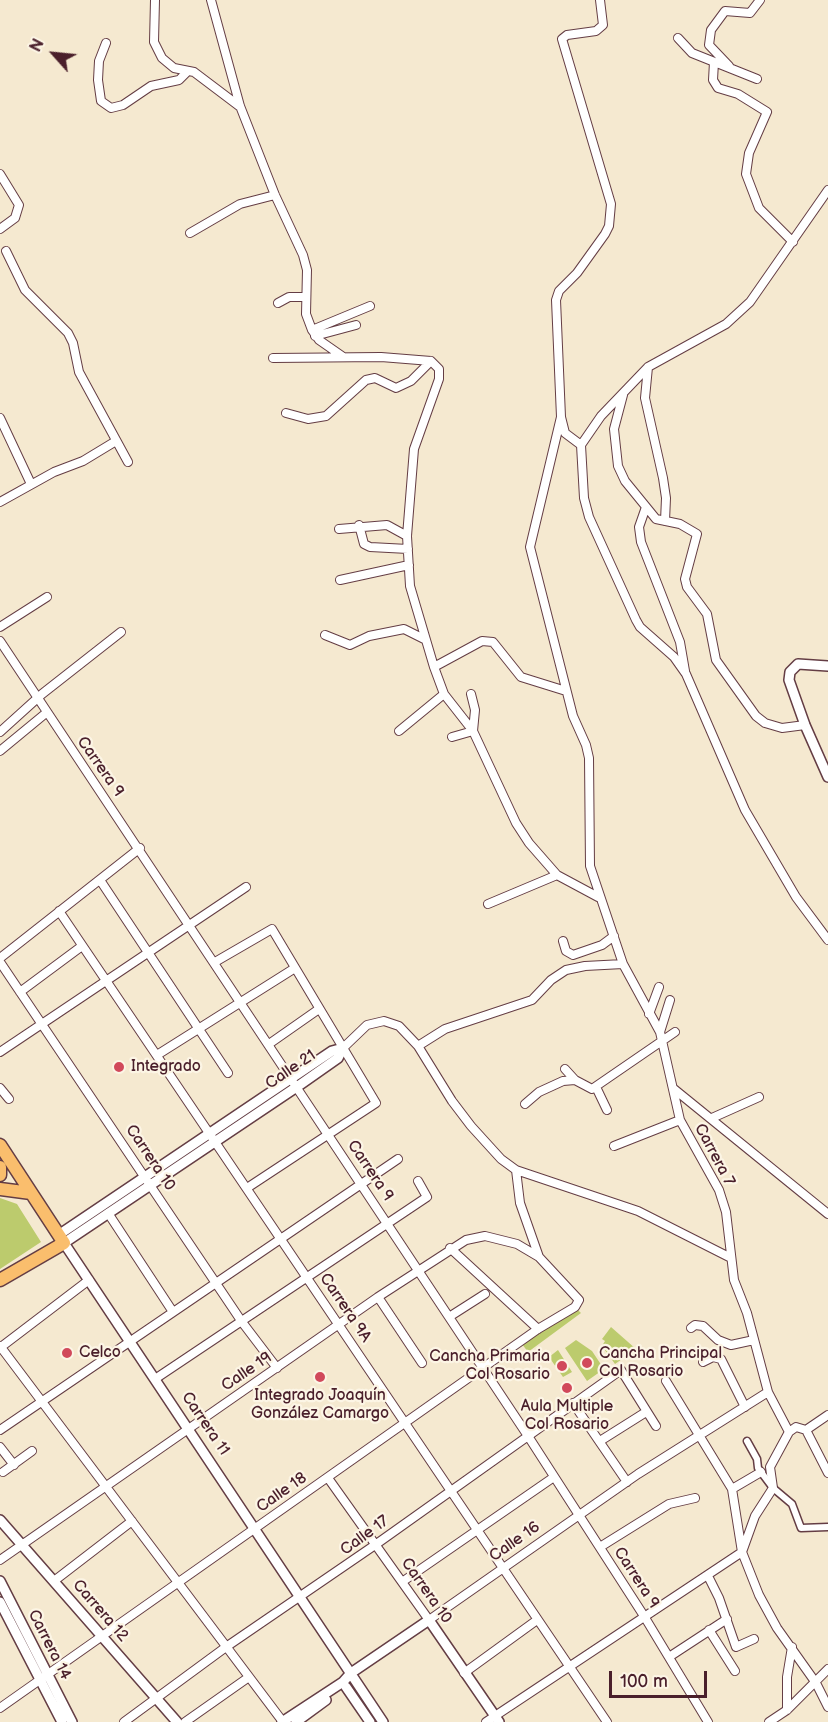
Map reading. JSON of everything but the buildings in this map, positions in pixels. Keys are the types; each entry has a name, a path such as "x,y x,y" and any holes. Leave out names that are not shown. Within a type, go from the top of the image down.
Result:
{"main road":[{"name":"Carrera 11","path":"0,1145 62,1238"},
{"path":"0,1167 0,1175"},
{"path":"0,1188 31,1193"},
{"name":"Calle 21","path":"0,1280 62,1238"}],"street":[{"path":"155,0 154,42 166,64 200,75 240,106"},
{"path":"211,0 240,106 275,195 303,255 307,270 306,314 313,333 342,356"},
{"path":"581,445 564,433 561,417 556,300 559,291 577,273 605,234 611,216 609,192 562,39 567,35 596,31 603,26 600,0"},
{"path":"729,66 709,45 711,30 725,11 750,13 760,0"},
{"path":"678,38 692,53 729,66 757,80"},
{"path":"106,43 99,61 98,80 101,101 111,108 123,105 151,86 179,80 188,71"},
{"path":"714,62 713,80 718,88 738,94 767,112 749,153 746,174 759,208 793,242"},
{"path":"0,174 19,205 15,218 0,229"},
{"path":"828,190 750,302 726,324 648,368 601,416 581,445 585,498 601,544 640,627 674,657 686,674 745,810 796,897 828,940"},
{"path":"190,233 240,204 275,195"},
{"path":"6,250 25,290 68,333 73,343 79,372 128,462"},
{"path":"278,303 289,297 305,297"},
{"path":"313,333 370,306"},
{"path":"313,333 356,325"},
{"path":"273,358 342,356 431,361 439,369 439,379 414,449 407,536 410,586 434,668 444,694 473,731 516,823 537,853 557,875 598,897"},
{"path":"286,413 308,419 326,416 366,380 375,378 396,388 411,381 431,361"},
{"path":"648,368 645,398 663,478 666,498 665,521"},
{"path":"624,392 614,429 618,466 625,481 656,519 680,524 697,534 685,579 687,587 707,614 716,660 756,716 765,723 782,728 805,725"},
{"name":"Carrera 7","path":"561,417 530,547 566,691 589,758 588,857 598,897 623,964 660,1035 680,1120 719,1190 729,1233 729,1257 768,1392 789,1432"},
{"path":"0,418 31,484"},
{"path":"0,502 9,499 54,471 83,461 116,441"},
{"path":"646,507 639,527 641,542 680,642 686,674"},
{"path":"339,529 359,525 387,525 407,536"},
{"path":"359,525 364,544 370,547 408,549"},
{"path":"340,580 409,565"},
{"path":"0,627 47,597"},
{"path":"325,635 350,645 369,636 404,629 426,640"},
{"path":"0,732 37,698 121,632"},
{"name":"Carrera 9","path":"0,641 389,1223 483,1370 580,1515 708,1722"},
{"path":"434,668 482,641 493,642 521,677 566,691"},
{"path":"828,666 806,662 798,664 790,672 789,680 805,725 828,777"},
{"path":"399,731 444,694"},
{"path":"471,694 475,710 473,731"},
{"path":"0,751 46,713"},
{"path":"452,738 473,731"},
{"path":"0,960 140,848"},
{"path":"488,904 557,875"},
{"path":"100,879 228,1072"},
{"path":"0,1052 246,887"},
{"name":"Carrera 9A","path":"59,911 607,1722"},
{"path":"215,962 272,929 375,1103 247,1188"},
{"path":"563,941 566,951 573,955 602,945 614,936"},
{"path":"20,992 82,946"},
{"name":"Carrera 10","path":"0,960 242,1322 277,1368"},
{"path":"418,1046 446,1029 532,1000 551,980 566,970 585,966 623,964"},
{"path":"157,1055 295,968"},
{"path":"649,1014 659,987"},
{"path":"660,1035 670,1000"},
{"path":"269,1044 319,1009"},
{"path":"343,1048 367,1025 384,1021 399,1026 418,1046 471,1126 501,1159 516,1170 638,1211 729,1257"},
{"path":"594,1088 660,1035 675,1032"},
{"name":"Calle 21","path":"62,1238 294,1082 332,1051 343,1048"},
{"path":"565,1069 575,1080 594,1088 607,1110"},
{"path":"525,1104 539,1092 562,1081 575,1080"},
{"path":"0,1088 9,1099"},
{"path":"674,1089 712,1118 809,1201 828,1214"},
{"path":"712,1118 759,1097"},
{"path":"614,1146 680,1120"},
{"path":"0,1430 398,1159"},
{"path":"516,1170 520,1203 539,1257"},
{"name":"Calle 21","path":"62,1238 108,1213 147,1181"},
{"path":"155,1379 428,1197 418,1181"},
{"path":"108,1213 173,1312"},
{"name":"Calle 19","path":"0,1560 450,1248 466,1240 485,1236 517,1244 539,1257"},
{"name":"Carrera 11","path":"62,1238 383,1722"},
{"path":"450,1248 538,1329"},
{"name":"Calle 18","path":"0,1708 483,1370 538,1329 575,1307 579,1300 539,1257"},
{"path":"89,1280 0,1346 282,1722"},
{"path":"449,1317 484,1294"},
{"path":"378,1297 422,1363"},
{"path":"691,1328 695,1325 703,1326 711,1335 731,1345 754,1340"},
{"path":"703,1362 713,1357 721,1359 745,1407"},
{"name":"Calle 17","path":"124,1722 226,1647 301,1598 621,1370 646,1412"},
{"path":"666,1381 732,1489 742,1552 759,1595 777,1628 816,1683 828,1707"},
{"name":"Calle 16","path":"282,1722 353,1677 429,1620 627,1482 768,1392"},
{"path":"573,1403 627,1482"},
{"path":"600,1441 646,1412 656,1426"},
{"path":"806,1430 828,1415"},
{"path":"493,1720 568,1667 742,1552 755,1516 772,1488 770,1467 789,1432 796,1427 806,1430 825,1458 828,1473"},
{"path":"747,1441 761,1472 772,1488 792,1504 801,1528 828,1527"},
{"path":"0,1447 14,1465"},
{"path":"3,1472 32,1451"},
{"path":"732,1489 761,1472"},
{"path":"402,1582 554,1477"},
{"name":"Carrera 10","path":"328,1478 429,1620 493,1720"},
{"path":"600,1547 661,1509 695,1498"},
{"name":"Carrera 12","path":"0,1520 177,1722"},
{"path":"54,1581 132,1521"},
{"path":"708,1576 727,1619 736,1647 754,1639"},
{"name":"Carrera 14","path":"0,1581 62,1722"},
{"name":"Carrera 14","path":"0,1602 43,1678 72,1722"},
{"path":"669,1657 727,1619"},
{"path":"464,1673 537,1620"},
{"path":"709,1630 735,1671"},
{"path":"787,1710 787,1677 792,1647"},
{"path":"769,1722 787,1710 828,1669"},
{"path":"185,1722 249,1677"},
{"name":"Calle 16","path":"296,1722 346,1687 353,1677"},
{"path":"346,1687 370,1722"}],"green space":[{"path":"0,1198 17,1204 41,1242 0,1269"},
{"path":"576,1308 581,1313 528,1352 522,1344"},
{"path":"611,1327 636,1349 615,1364 602,1346 605,1341 602,1339"},
{"name":"Cancha Principal Col Rosario","path":"576,1340 592,1351 604,1369 587,1381 565,1348"},
{"name":"Cancha Primaria Col Rosario","path":"558,1350 572,1372 563,1377 549,1357"}],"place":[{"name":"Integrado","path":"119,1067"},
{"name":"Celco","path":"67,1353"},
{"name":"Cancha Principal Col Rosario","path":"587,1363"},
{"name":"Cancha Primaria Col Rosario","path":"562,1366"},
{"name":"Integrado Joaquín González Camargo","path":"320,1377"},
{"name":"Aula Multiple Col Rosario","path":"567,1388"}]}
